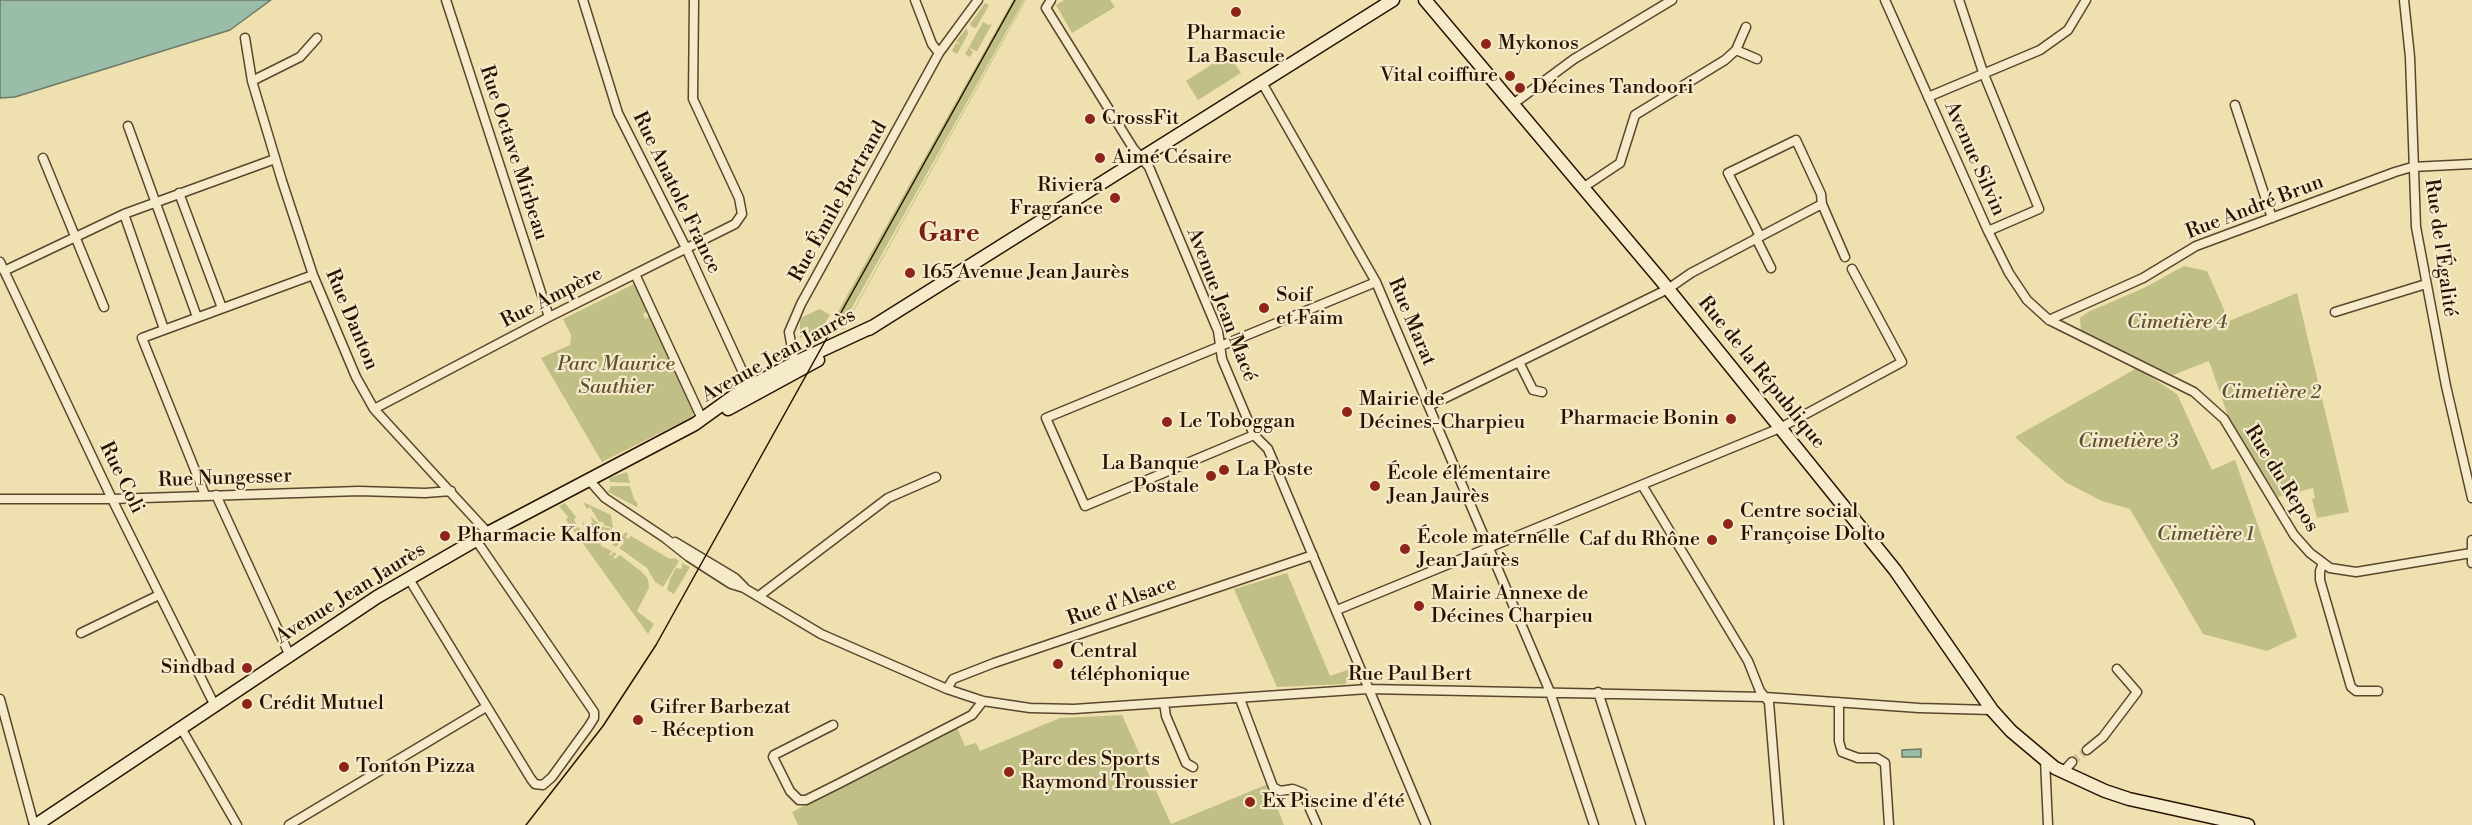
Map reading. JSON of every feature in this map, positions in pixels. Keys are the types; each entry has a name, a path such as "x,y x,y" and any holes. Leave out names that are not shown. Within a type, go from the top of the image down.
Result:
{"main road":[{"name":"Avenue Jean Jaurès","path":"35,825 377,597 488,532 874,326 1393,0"},
{"name":"Rue de la République","path":"1425,0 1584,187 1895,570 1992,710 2012,731 2045,760 2068,767 2105,791 2209,821 2248,825"}],"street":[{"name":"Rue Octave Mirbeau","path":"446,0 549,317"},
{"name":"Rue Anatole France","path":"583,0 618,113 686,248 752,391"},
{"name":"Rue Ampère","path":"374,409 549,317 735,224 742,214 739,198 693,99 694,0"},
{"path":"915,0 932,44 939,53"},
{"name":"Rue Émile Bertrand","path":"795,367 789,332 801,304 939,53 978,0"},
{"name":"Avenue Jean Macé","path":"1051,0 1047,8 1133,148 1143,157 1149,167 1218,331 1222,359 1254,435 1268,449 1426,825"},
{"path":"1513,104 1574,59 1672,0"},
{"name":"Avenue Silvin","path":"1885,0 1988,231 2027,300 2049,320"},
{"path":"1959,0 1983,72 2039,209 1988,231"},
{"path":"1928,97 2040,50 2068,30 2086,0"},
{"name":"Rue de l'Égalité","path":"2404,0 2410,57 2412,167 2416,227 2472,498"},
{"path":"1584,187 1620,163 1635,115 1725,60 1736,50 1746,27"},
{"name":"Rue Danton","path":"245,38 252,81 275,159 313,274 356,377 374,409 488,532"},
{"path":"252,81 300,57 317,38"},
{"path":"1736,50 1757,59"},
{"name":"Rue Marat","path":"1261,81 1376,282 1550,692 1594,825"},
{"path":"2235,105 2272,218"},
{"path":"128,126 198,317"},
{"path":"1772,268 1728,173 1796,140 1821,194 1822,204 1845,257"},
{"path":"44,158 104,307"},
{"path":"2,266 77,237 156,201 275,159"},
{"name":"Rue André Brun","path":"2049,320 2143,278 2196,246 2412,167 2472,164"},
{"path":"179,193 222,308"},
{"path":"1429,406 1668,289 1691,273 1822,204"},
{"path":"124,214 164,329"},
{"name":"Rue Coli","path":"2,266 112,500 215,706"},
{"path":"1337,610 1780,428 1902,362 1852,269"},
{"path":"205,495 142,338 313,274"},
{"path":"635,274 702,419"},
{"path":"1254,435 1085,506 1047,418 1376,282"},
{"path":"2335,312 2426,284"},
{"name":"Rue du Repos","path":"2049,320 2194,392 2202,399 2224,419 2294,535 2310,554 2330,568 2356,572 2471,553"},
{"path":"1519,362 1533,390 1542,392"},
{"path":"759,596 888,498 936,477"},
{"name":"Rue Paul Bert","path":"589,480 605,498 665,538 723,570 744,588 821,634 947,689 983,701 1030,708 1074,709 1368,689 1765,697 1992,710"},
{"path":"1642,485 1748,661 1768,702 1779,825"},
{"path":"0,489 4,498"},
{"name":"Rue Nungesser","path":"4,498 112,500 205,495 451,491"},
{"path":"216,495 290,656"},
{"path":"409,579 531,780 535,784 543,785 552,777 594,718 591,707 476,540"},
{"path":"2472,540 2472,562"},
{"name":"Rue d'Alsace","path":"947,689 953,679 994,663 1313,555"},
{"path":"2323,562 2320,580 2351,687 2356,691 2378,691"},
{"path":"81,633 159,595"},
{"path":"2087,750 2103,736 2137,692 2117,669"},
{"path":"1598,692 1641,825"},
{"path":"0,699 35,825"},
{"path":"1240,699 1273,787 1280,791 1293,789 1303,793 1317,825"},
{"path":"833,725 774,754 773,757 790,791 799,800 806,800 972,715 983,701"},
{"path":"1839,702 1839,741 1842,752 1858,758 1877,758 1885,763 1889,825"},
{"path":"1164,703 1166,716 1186,763 1193,767"},
{"path":"289,825 486,707"},
{"path":"181,728 237,825"},
{"path":"2045,760 2048,825"}],"green space":[{"path":"1013,0 1024,0 840,329 831,324"},
{"path":"1025,0 843,330 842,330"},
{"path":"1064,0 1110,0 1115,7 1072,33 1056,5"},
{"path":"985,3 989,5 976,28 972,27 970,24"},
{"path":"983,22 988,25 992,24 977,51 969,48 973,52 970,57 965,54"},
{"path":"967,28 968,34 957,54 952,51 956,43 961,45 956,41"},
{"path":"1228,54 1241,73 1198,100 1186,81"},
{"path":"2184,266 2207,271 2229,321 2297,293 2349,512 2317,518 2312,499 2315,498 2313,488 2278,497 2229,419 2209,361 2173,375 2081,331 2080,318 2088,312 2146,287"},
{"name":"Parc Maurice Sauthier","path":"634,284 648,311 643,314 645,319 650,316 693,413 692,417 602,462 541,358 570,345 571,335 563,319"},
{"path":"820,309 830,315 821,329 800,338 800,318"},
{"path":"2137,368 2177,394 2212,470 2235,460 2297,637 2267,651 2203,634 2130,509 2102,501 2065,482 2015,437"},
{"path":"627,472 630,483 610,482 609,478"},
{"path":"611,486 630,486 638,504 637,507 608,492"},
{"path":"583,502 611,515 613,528 599,522 590,507 587,509"},
{"path":"565,503 576,517 574,519 577,526 587,537 591,534 582,523 587,527 593,522 590,516 603,527 613,529 599,539 601,546 612,551 610,556 614,552 617,554 613,557 615,559 620,555 648,579 649,588 637,611 654,624 648,634 566,520 568,517 559,506"},
{"path":"626,532 628,534 625,537 628,539 631,536 670,559 675,558 679,561 663,587 655,582 647,568 619,548 624,543 621,541 616,547 612,545"},
{"path":"682,563 690,567 674,594 667,590 676,568 682,569"},
{"path":"1287,573 1330,676 1353,668 1353,676 1345,684 1277,687 1234,589"},
{"name":"Parc des Sports Raymond Troussier","path":"1122,715 1171,824 1268,784 1284,825 798,825 792,812 957,728 965,746 976,743 980,751 1060,718"}],"shaded area":[{"path":"0,0 271,0 230,30 15,97 0,98"},
{"path":"1921,749 1921,757 1902,757 1902,750"}],"tunnel":[{"path":"2072,762 2087,750"}],"tram line":[{"path":"526,825 603,726 656,645 1015,0"}],"place":[{"name":"Pharmacie La Bascule","path":"1236,12"},
{"name":"Mykonos","path":"1486,44"},
{"name":"Vital coiffure","path":"1510,76"},
{"name":"Décines Tandoori","path":"1520,88"},
{"name":"CrossFit","path":"1090,119"},
{"name":"Aimé Césaire","path":"1100,158"},
{"name":"Riviera Fragrance","path":"1115,198"},
{"name":"165 Avenue Jean Jaurès","path":"910,273"},
{"name":"Soif et Faim","path":"1264,308"},
{"name":"Mairie de Décines-Charpieu","path":"1347,412"},
{"name":"Pharmacie Bonin","path":"1731,419"},
{"name":"Le Toboggan","path":"1167,422"},
{"name":"La Poste","path":"1224,470"},
{"name":"La Banque Postale","path":"1211,476"},
{"name":"École élémentaire Jean Jaurès","path":"1375,486"},
{"name":"Centre social Françoise Dolto","path":"1728,524"},
{"name":"Pharmacie Kalfon","path":"445,536"},
{"name":"Caf du Rhône","path":"1712,540"},
{"name":"École maternelle Jean Jaurès","path":"1405,549"},
{"name":"Mairie Annexe de Décines Charpieu","path":"1419,606"},
{"name":"Central téléphonique","path":"1058,664"},
{"name":"Sindbad","path":"247,668"},
{"name":"Crédit Mutuel","path":"247,704"},
{"name":"Gifrer Barbezat - Réception","path":"638,720"},
{"name":"Tonton Pizza","path":"344,767"},
{"name":"Parc des Sports Raymond Troussier","path":"1009,772"},
{"name":"Ex Piscine d'été","path":"1250,802"}],"district":[{"name":"Gare","path":"949,235"}],"park label":[{"name":"Cimetière 4","path":"2177,323"},
{"name":"Cimetière 2","path":"2271,393"},
{"name":"Cimetière 3","path":"2128,442"},
{"name":"Cimetière 1","path":"2205,535"}]}
